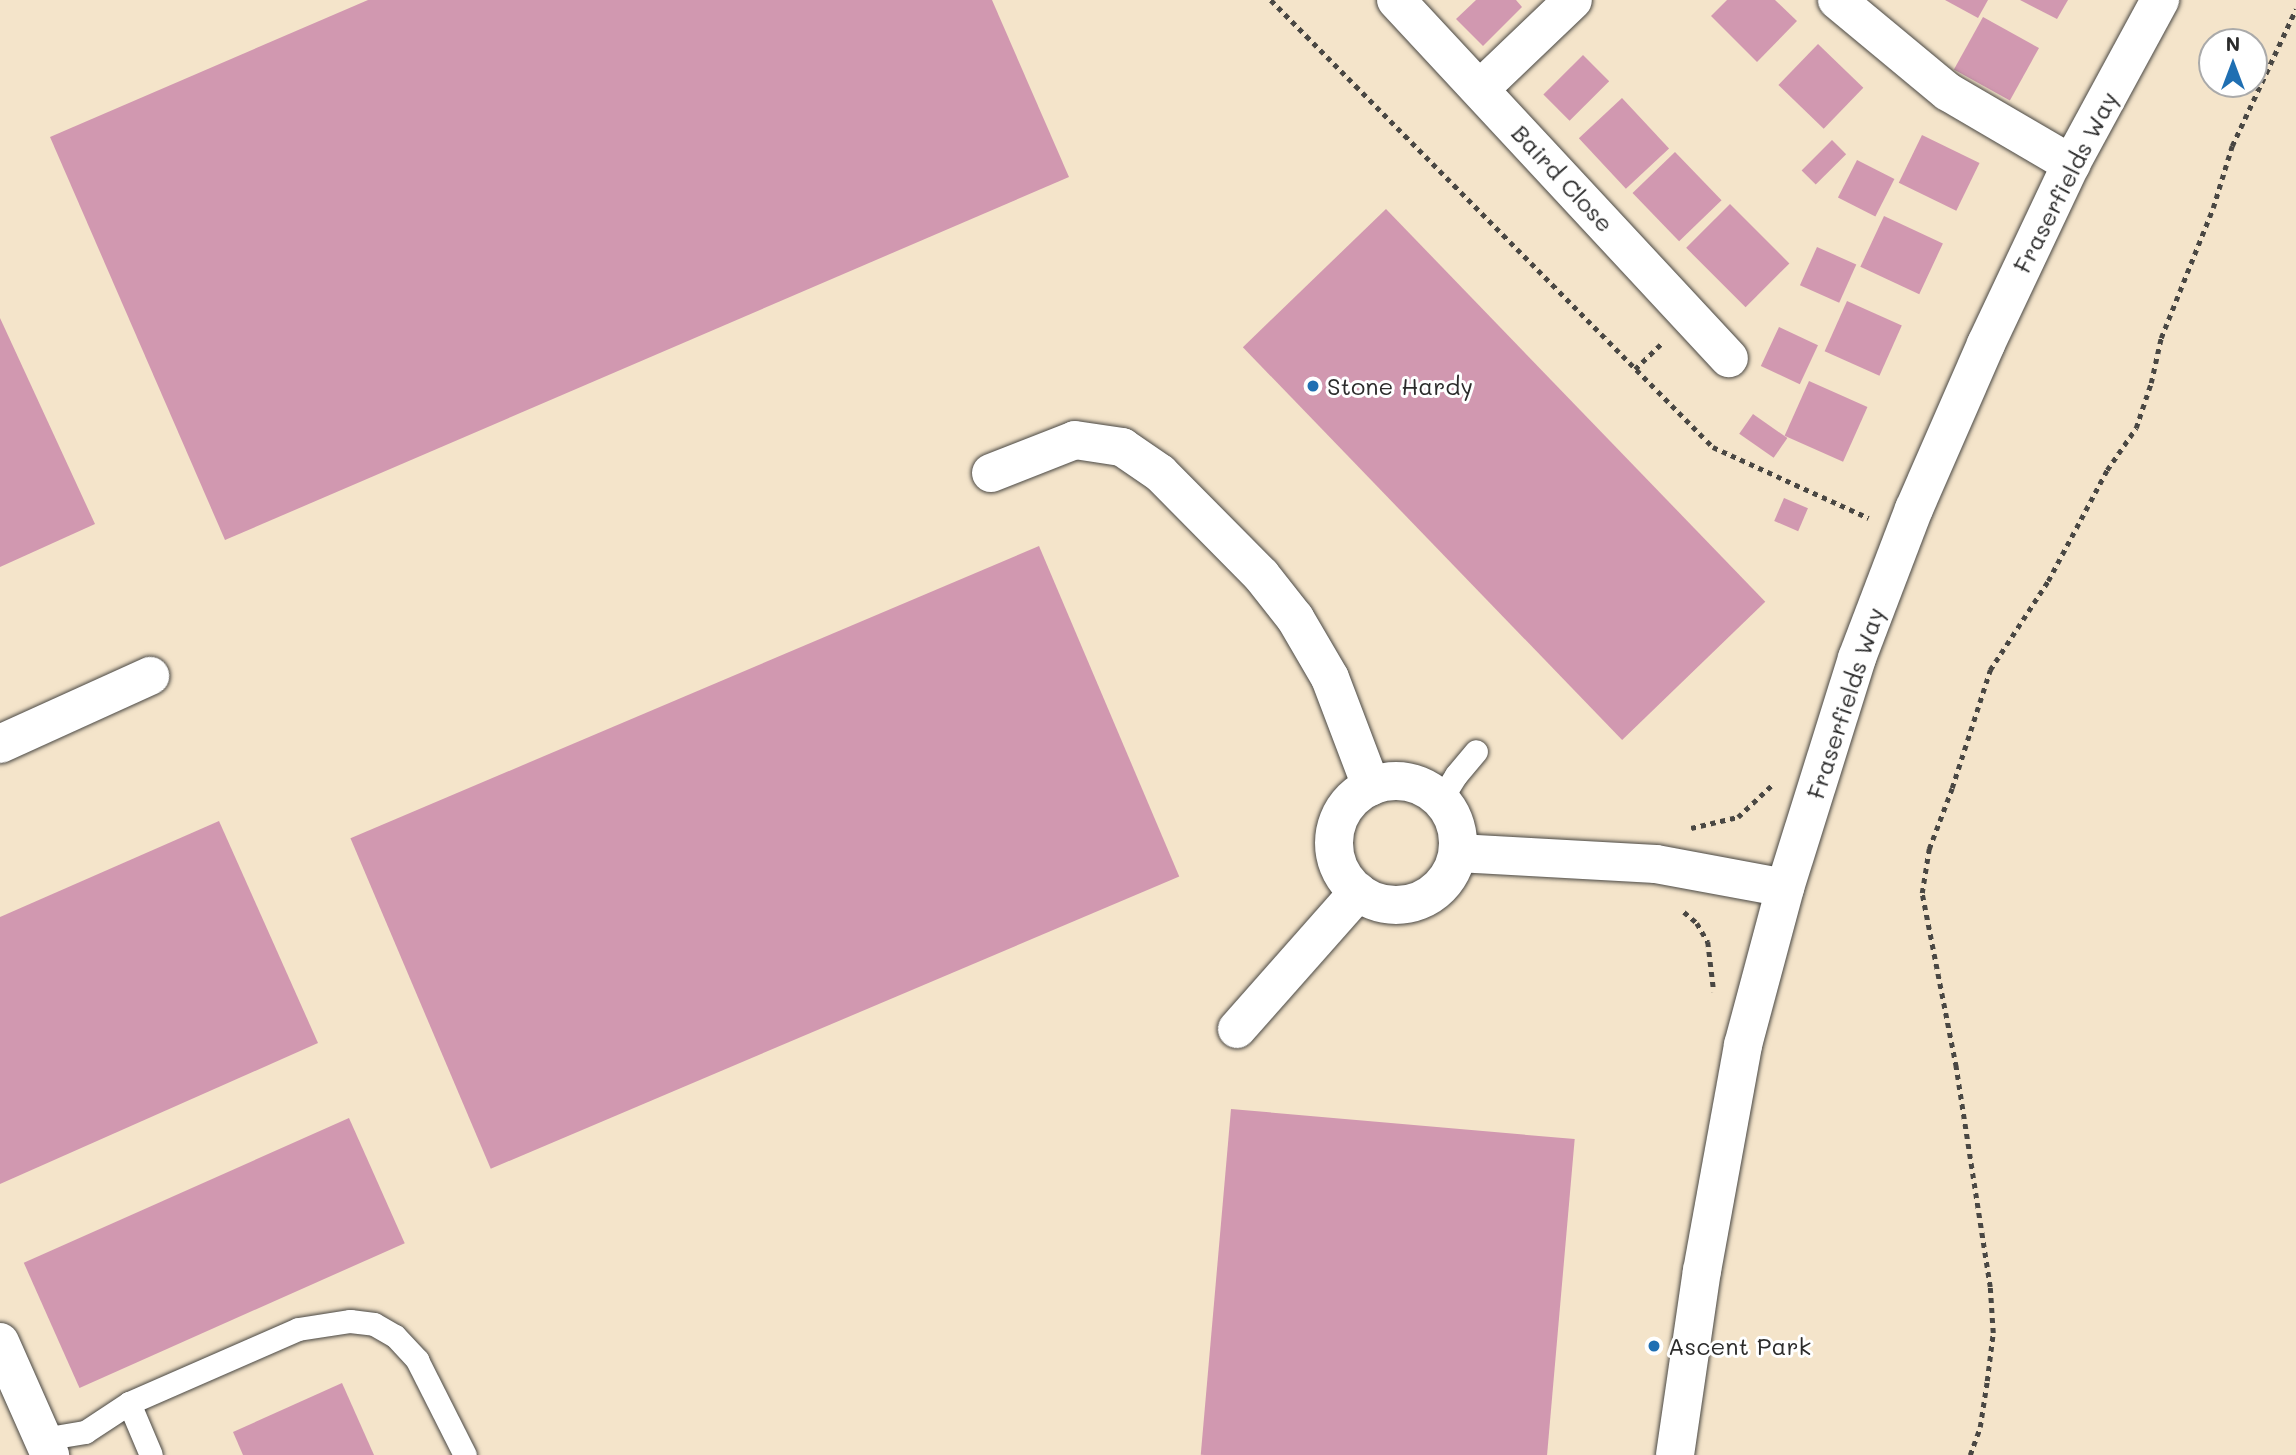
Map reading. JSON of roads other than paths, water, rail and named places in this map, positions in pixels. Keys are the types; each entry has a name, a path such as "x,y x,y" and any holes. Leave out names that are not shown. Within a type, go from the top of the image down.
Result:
{"street":[{"name":"Baird Close","path":"1396,0 1481,88 1729,358"},
{"path":"1481,88 1573,0"},
{"path":"1837,0 1948,92 2071,164"},
{"name":"Fraserfields Way","path":"1675,1455 1721,1157 1744,1045 1785,888 1857,658 1914,509 2071,164 2160,0"},
{"path":"990,473 1075,440 1122,447 1160,473 1261,575 1296,618 1330,678 1371,786"},
{"path":"0,744 150,677"},
{"path":"1389,780 1409,781 1426,788 1441,799 1453,816 1458,834 1458,853 1451,873 1438,890 1419,901 1387,904 1358,892 1345,879 1334,844 1336,826 1343,809 1355,795 1371,786 1389,780"},
{"path":"1458,853 1656,864 1785,888"},
{"path":"1237,1029 1358,892"},
{"path":"0,1342 46,1447"}],"lane":[{"path":"1441,799 1476,751"},
{"path":"46,1447 85,1432 129,1403 299,1329 350,1321 374,1324 395,1335 417,1360 465,1455"},
{"path":"129,1403 151,1455"}],"place":[{"name":"Stone Hardy","path":"1313,386"},
{"name":"Ascent Park","path":"1654,1346"}]}
